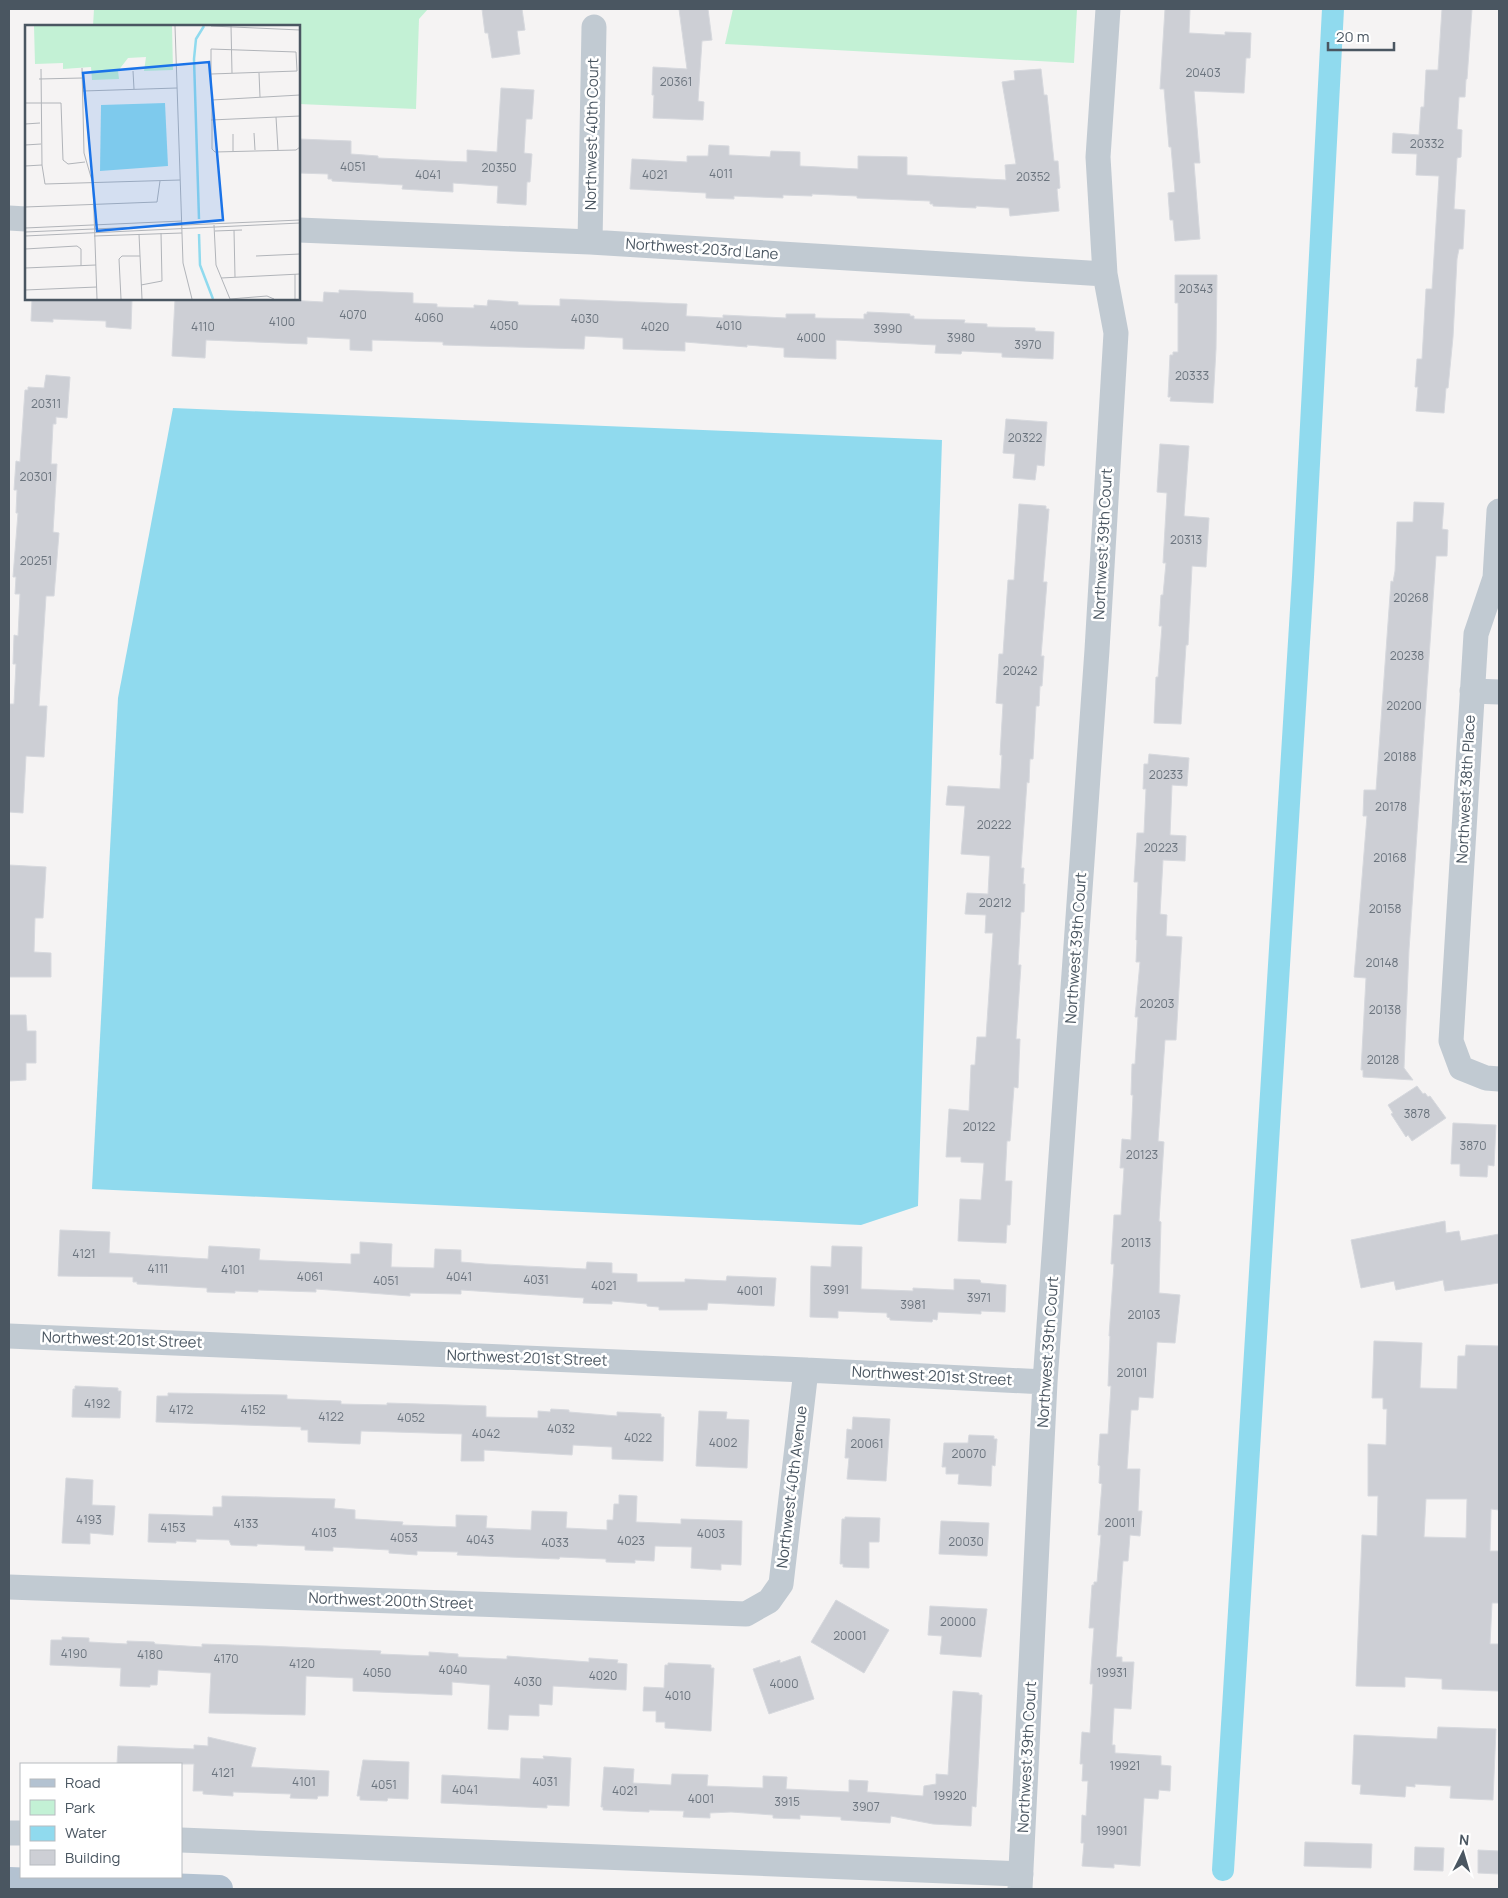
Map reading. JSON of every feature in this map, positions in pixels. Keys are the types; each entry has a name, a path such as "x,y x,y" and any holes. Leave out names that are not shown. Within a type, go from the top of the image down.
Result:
{"main road":[{"path":"9,1881 219,1889"}],"street":[{"name":"Northwest 39th Court","path":"1020,1881 1045,1382 1097,650 1116,333 1105,274 1098,157 1108,9"},
{"name":"Northwest 40th Court","path":"590,242 594,27"},
{"path":"9,218 25,219"},
{"name":"Northwest 203rd Lane","path":"300,230 590,242 1105,274"},
{"name":"Northwest 38th Place","path":"1499,511 1495,578 1476,634 1450,1041 1461,1068 1486,1078 1499,1079"},
{"path":"1472,691 1499,692"},
{"name":"Northwest 201st Street","path":"9,1336 1045,1382"},
{"name":"Northwest 40th Avenue","path":"770,1601 781,1584 806,1370"},
{"name":"Northwest 200th Street","path":"9,1587 746,1614 770,1601"},
{"path":"182,1840 1020,1881"}],"green space":[{"path":"94,9 428,9 419,19 416,109 300,104 300,25 93,25"},
{"path":"733,9 1077,9 1074,63 725,44"}],"water":[{"path":"173,408 942,440 918,1206 861,1225 92,1189 118,698"}],"building":[{"path":"482,9 522,9 525,30 517,31 520,54 492,58 488,33 485,33"},
{"path":"679,9 708,9 712,40 702,41 698,101 704,102 703,120 653,118 653,67 687,69"},
{"path":"1165,9 1190,9 1189,33 1225,35 1225,32 1251,33 1250,58 1246,58 1244,93 1194,91 1200,163 1194,163 1200,239 1175,241 1173,220 1170,220 1168,193 1175,192 1164,89 1160,89"},
{"path":"1442,9 1472,9 1465,97 1459,97 1457,129 1462,130 1461,157 1457,158 1454,209 1465,210 1463,249 1459,249 1457,259 1453,337 1444,413 1416,411 1418,387 1415,387 1417,359 1422,359 1426,289 1432,289 1439,176 1416,175 1417,154 1392,153 1393,133 1419,135 1421,107 1424,107 1426,70 1438,70"},
{"path":"1041,69 1044,95 1047,95 1054,161 1058,161 1060,188 1057,189 1059,211 1010,216 1009,208 933,206 933,204 930,204 930,201 812,194 812,196 783,195 783,198 734,196 734,199 706,198 706,193 630,189 632,159 687,162 687,156 708,156 709,145 729,146 729,155 770,157 771,151 800,152 800,166 858,169 858,156 907,157 907,175 1006,180 1005,165 1016,164 1002,82 1015,80 1014,71"},
{"path":"501,88 534,90 532,119 526,119 524,153 532,154 530,182 527,182 526,205 497,203 498,186 453,183 453,192 402,189 403,185 332,181 332,179 328,179 328,174 300,173 300,139 351,141 351,154 378,156 378,158 467,162 467,150 497,152"},
{"path":"1175,275 1217,275 1213,403 1170,401 1171,397 1168,397 1170,355 1173,355 1173,352 1178,352 1178,303 1175,303"},
{"path":"339,290 413,293 413,303 437,304 437,307 474,308 474,305 487,306 488,300 518,302 518,305 560,306 560,299 687,304 686,316 723,318 723,315 786,318 786,314 815,314 815,318 864,319 864,314 867,314 867,312 910,314 910,316 914,316 914,319 965,320 964,323 987,324 987,327 1035,328 1035,331 1054,332 1053,359 1002,357 1002,353 962,351 961,354 935,353 936,345 836,340 836,359 784,357 784,348 685,342 685,351 623,349 623,338 585,336 584,349 443,345 443,342 372,340 372,351 350,350 350,339 307,337 307,344 206,340 205,358 172,356 175,300 286,300 323,302 324,292 339,293"},
{"path":"32,300 132,300 131,329 106,327 106,321 53,319 53,322 31,321"},
{"path":"46,375 70,377 67,418 56,417 56,424 53,424 51,464 57,464 53,532 59,533 54,596 46,596 39,706 47,706 44,757 26,756 23,813 9,812 9,704 14,704 16,664 13,664 14,635 18,636 20,594 15,594 16,577 13,577 18,513 16,513 17,490 14,490 16,461 20,462 25,390 28,390 28,387 44,388"},
{"path":"1006,419 1047,422 1044,466 1037,465 1035,480 1013,478 1015,454 1003,453"},
{"path":"1160,444 1189,446 1184,516 1209,518 1206,567 1192,566 1181,724 1154,723 1156,677 1158,677 1162,626 1159,626 1161,595 1163,595 1166,563 1163,563 1167,493 1157,492"},
{"path":"1414,502 1444,503 1442,529 1448,530 1447,556 1436,556 1409,950 1404,1068 1413,1080 1363,1077 1363,1070 1361,1070 1366,978 1354,977 1367,816 1363,816 1364,790 1376,790 1391,581 1393,582 1395,571 1397,522 1413,522"},
{"path":"1019,504 1046,506 1046,509 1049,509 1043,582 1047,582 1041,656 1044,656 1042,686 1040,686 1039,706 1036,706 1033,759 1030,759 1029,783 1027,782 1021,868 1024,868 1023,884 1025,884 1024,912 1021,912 1018,965 1021,965 1016,1039 1020,1039 1018,1088 1014,1087 1010,1141 1007,1141 1005,1181 1012,1181 1010,1225 1007,1225 1006,1243 958,1241 960,1199 981,1200 984,1163 961,1162 961,1157 946,1157 949,1109 969,1111 971,1065 975,1065 977,1037 986,1037 993,933 985,933 986,915 965,914 967,893 988,894 990,856 961,854 965,806 946,805 948,786 1000,789 1003,704 996,703 999,654 1003,654 1008,580 1014,580"},
{"path":"1149,754 1189,758 1187,786 1172,785 1170,835 1186,836 1185,861 1163,860 1160,914 1167,915 1166,936 1182,937 1176,1040 1165,1040 1158,1141 1164,1142 1159,1221 1161,1222 1159,1293 1180,1295 1175,1343 1157,1342 1153,1398 1139,1397 1138,1410 1131,1410 1127,1469 1140,1469 1138,1511 1142,1511 1140,1536 1130,1535 1128,1561 1123,1561 1116,1657 1122,1657 1122,1662 1134,1662 1131,1709 1114,1708 1112,1745 1115,1745 1115,1753 1161,1756 1161,1765 1171,1766 1170,1791 1159,1790 1158,1799 1144,1798 1140,1866 1114,1864 1114,1868 1082,1866 1084,1843 1081,1843 1082,1815 1086,1816 1088,1781 1082,1781 1083,1764 1080,1764 1082,1732 1090,1733 1093,1684 1090,1684 1094,1628 1089,1628 1092,1585 1094,1585 1094,1582 1097,1582 1101,1535 1098,1535 1102,1484 1099,1483 1100,1466 1098,1465 1100,1434 1108,1434 1111,1386 1108,1386 1114,1264 1111,1264 1114,1215 1121,1215 1124,1168 1120,1168 1122,1139 1131,1140 1132,1064 1135,1064 1138,1017 1135,1017 1140,962 1136,962 1138,882 1134,882 1137,833 1144,833 1146,789 1143,789 1144,764 1148,764"},
{"path":"9,865 46,867 43,918 35,918 34,952 51,953 51,977 9,977"},
{"path":"9,1015 26,1015 27,1031 36,1031 36,1063 26,1063 26,1080 9,1081"},
{"path":"1417,1086 1423,1094 1425,1093 1428,1097 1430,1096 1446,1118 1412,1141 1408,1135 1406,1137 1391,1114 1393,1113 1388,1105"},
{"path":"1453,1123 1496,1125 1494,1166 1488,1165 1487,1177 1460,1176 1460,1164 1451,1164"},
{"path":"1445,1221 1446,1233 1459,1231 1461,1241 1499,1234 1499,1283 1445,1291 1443,1280 1396,1290 1394,1281 1361,1288 1351,1240"},
{"path":"60,1230 110,1232 109,1253 208,1259 209,1246 260,1249 259,1260 351,1264 351,1254 360,1254 360,1242 392,1244 391,1267 434,1268 435,1249 461,1250 461,1262 485,1264 586,1269 587,1262 612,1263 612,1273 637,1274 637,1282 685,1282 685,1279 726,1281 727,1276 776,1278 774,1306 708,1303 707,1310 659,1310 659,1307 647,1306 647,1304 612,1301 612,1304 583,1303 584,1298 461,1290 461,1294 410,1293 410,1296 316,1289 316,1292 258,1290 258,1292 235,1291 235,1293 207,1292 207,1288 137,1284 137,1282 133,1282 133,1277 58,1276"},
{"path":"832,1246 862,1247 861,1289 913,1291 913,1288 954,1290 954,1279 980,1280 981,1283 1006,1285 1005,1312 981,1311 981,1314 938,1312 937,1320 933,1319 932,1322 890,1320 887,1317 887,1313 838,1311 838,1318 810,1317 811,1266 831,1267"},
{"path":"1374,1341 1422,1343 1420,1388 1457,1389 1458,1356 1465,1356 1466,1345 1499,1346 1499,1510 1491,1509 1490,1551 1499,1551 1499,1603 1492,1603 1490,1644 1499,1644 1499,1691 1442,1689 1442,1679 1405,1677 1405,1687 1356,1686 1362,1535 1377,1536 1378,1496 1368,1496 1368,1444 1386,1445 1387,1409 1383,1409 1383,1398 1372,1398","holes":["1426,1499 1467,1499 1466,1538 1424,1537"]},
{"path":"75,1386 118,1388 118,1391 121,1391 120,1418 72,1417 73,1389 75,1389"},
{"path":"168,1393 287,1395 287,1399 341,1401 341,1404 387,1405 387,1403 486,1406 486,1417 538,1418 538,1411 550,1412 551,1409 617,1416 617,1412 661,1414 661,1417 664,1417 663,1461 612,1459 612,1447 573,1445 572,1455 484,1450 484,1461 461,1461 462,1434 361,1431 360,1444 308,1442 308,1430 301,1430 301,1427 156,1422 157,1396 168,1396"},
{"path":"699,1411 727,1412 726,1419 749,1420 747,1468 696,1466"},
{"path":"853,1417 890,1419 886,1481 847,1479 849,1458 845,1458 847,1429 852,1430"},
{"path":"969,1435 994,1436 994,1439 997,1439 995,1466 992,1465 991,1486 958,1484 959,1474 946,1474 946,1467 942,1467 944,1443 968,1443"},
{"path":"66,1478 93,1480 92,1505 115,1506 113,1535 90,1533 90,1544 62,1543"},
{"path":"619,1495 637,1496 636,1522 681,1524 681,1519 742,1521 741,1565 721,1564 721,1570 691,1568 692,1547 655,1546 654,1561 635,1560 635,1563 606,1562 606,1559 457,1555 458,1552 417,1551 417,1555 389,1553 389,1550 333,1547 333,1551 305,1550 305,1546 231,1545 229,1540 196,1539 196,1542 148,1542 149,1514 213,1516 213,1507 222,1507 222,1496 335,1499 334,1508 355,1510 355,1519 403,1522 402,1525 456,1527 456,1515 487,1516 486,1528 531,1530 532,1511 567,1512 566,1528 607,1530 607,1520 613,1520 614,1504 619,1504"},
{"path":"845,1517 880,1518 879,1542 869,1542 869,1568 843,1567 843,1564 840,1564 842,1519 845,1519"},
{"path":"941,1521 989,1523 987,1556 939,1554"},
{"path":"836,1600 889,1630 864,1673 811,1642"},
{"path":"930,1606 987,1609 981,1657 940,1654 942,1636 928,1635"},
{"path":"62,1637 89,1638 89,1642 127,1644 127,1641 202,1647 202,1644 381,1651 380,1654 429,1656 429,1652 458,1654 458,1657 504,1659 507,1659 507,1656 589,1662 589,1658 618,1660 617,1663 627,1664 626,1690 553,1686 552,1705 539,1704 539,1716 509,1715 508,1730 488,1729 490,1685 452,1682 452,1695 353,1691 353,1678 306,1676 305,1715 209,1713 211,1673 158,1670 157,1685 150,1685 150,1687 120,1686 121,1668 50,1665 51,1640 62,1640"},
{"path":"800,1656 814,1699 769,1714 753,1669"},
{"path":"668,1663 711,1665 711,1668 714,1668 711,1731 665,1728 665,1722 656,1722 656,1711 643,1711 644,1687 664,1688 665,1665 668,1665"},
{"path":"953,1691 979,1693 979,1695 982,1695 976,1807 972,1806 971,1826 933,1824 891,1816 890,1823 841,1820 841,1817 800,1815 800,1819 773,1818 773,1815 731,1812 710,1813 710,1818 683,1817 684,1811 603,1810 603,1807 601,1807 604,1767 634,1769 633,1783 671,1785 672,1774 708,1775 707,1786 763,1788 763,1776 787,1777 786,1789 849,1792 849,1780 868,1781 867,1792 923,1796 924,1786 936,1784 936,1774 948,1775"},
{"path":"1438,1727 1496,1729 1493,1800 1450,1798 1451,1786 1415,1784 1415,1787 1406,1786 1405,1797 1360,1794 1361,1785 1352,1784 1354,1735 1437,1739"},
{"path":"208,1737 256,1748 251,1767 329,1771 328,1796 318,1796 317,1799 290,1798 291,1794 233,1792 233,1796 203,1794 203,1791 193,1791 194,1764 117,1763 118,1746 194,1749 194,1745 208,1746"},
{"path":"543,1756 571,1758 569,1806 547,1805 547,1808 441,1803 442,1775 520,1779 521,1758 544,1759"},
{"path":"363,1760 409,1762 408,1799 388,1798 387,1801 360,1800 360,1796 357,1796"},
{"path":"1305,1842 1372,1844 1371,1868 1304,1866"},
{"path":"1415,1847 1444,1848 1443,1871 1414,1870"},
{"path":"1478,1850 1499,1851 1499,1874 1478,1873"}],"waterway":[{"path":"1223,1870 1303,577 1333,9"}]}
